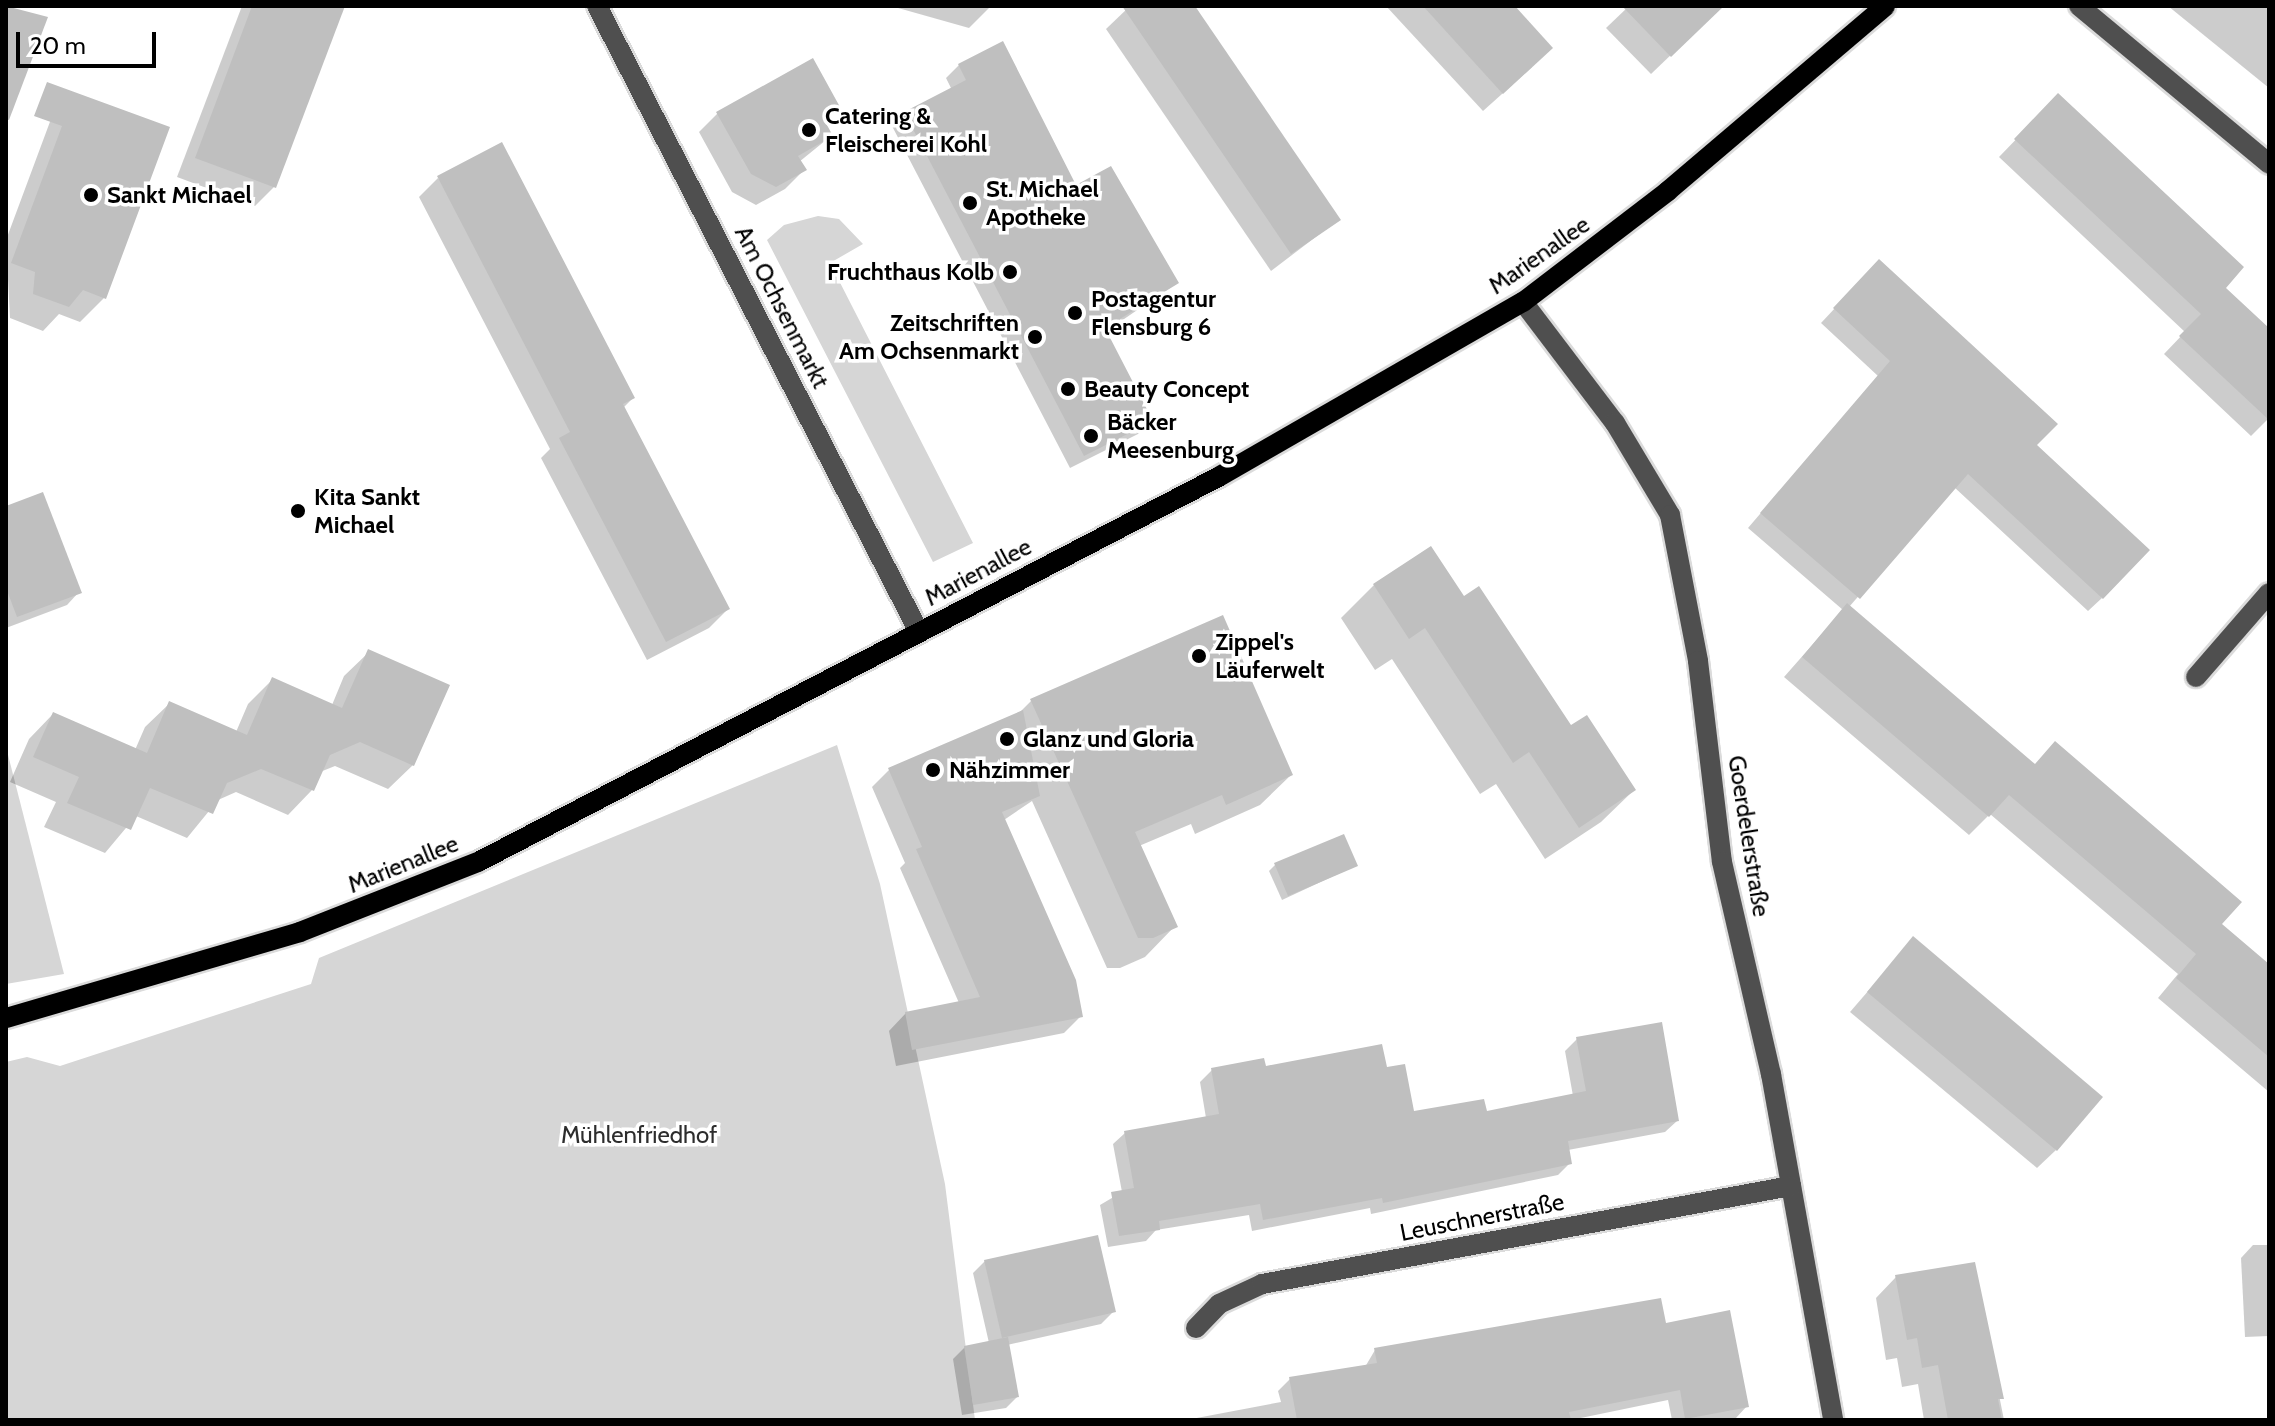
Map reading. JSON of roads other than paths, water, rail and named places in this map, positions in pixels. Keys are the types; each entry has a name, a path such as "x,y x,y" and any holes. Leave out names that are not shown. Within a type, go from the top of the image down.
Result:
{"main road":[{"name":"Marienallee","path":"6,1018 300,932 478,862 1220,476 1523,302 1668,191 1885,6"}],"street":[{"name":"Am Ochsenmarkt","path":"597,6 919,632"},
{"path":"2079,6 2269,164"},
{"name":"Goerdelerstraße","path":"1523,302 1615,423 1670,515 1698,661 1722,862 1791,1186 1833,1420"},
{"path":"2196,677 2269,593"},
{"name":"Leuschnerstraße","path":"1196,1328 1219,1304 1262,1284 1791,1186"}],"place":[{"name":"Catering & Fleischerei Kohl","path":"809,130"},
{"name":"Sankt Michael","path":"91,195"},
{"name":"St. Michael Apotheke","path":"970,203"},
{"name":"Fruchthaus Kolb","path":"1010,272"},
{"name":"Postagentur Flensburg 6","path":"1075,313"},
{"name":"Zeitschriften Am Ochsenmarkt","path":"1035,337"},
{"name":"Beauty Concept","path":"1068,389"},
{"name":"Bäcker Meesenburg","path":"1091,436"},
{"name":"Kita Sankt Michael","path":"298,511"},
{"name":"Zippel's Läuferwelt","path":"1199,656"},
{"name":"Glanz und Gloria","path":"1007,739"},
{"name":"Nähzimmer","path":"933,770"}],"park label":[{"name":"Mühlenfriedhof","path":"639,1135"}]}
